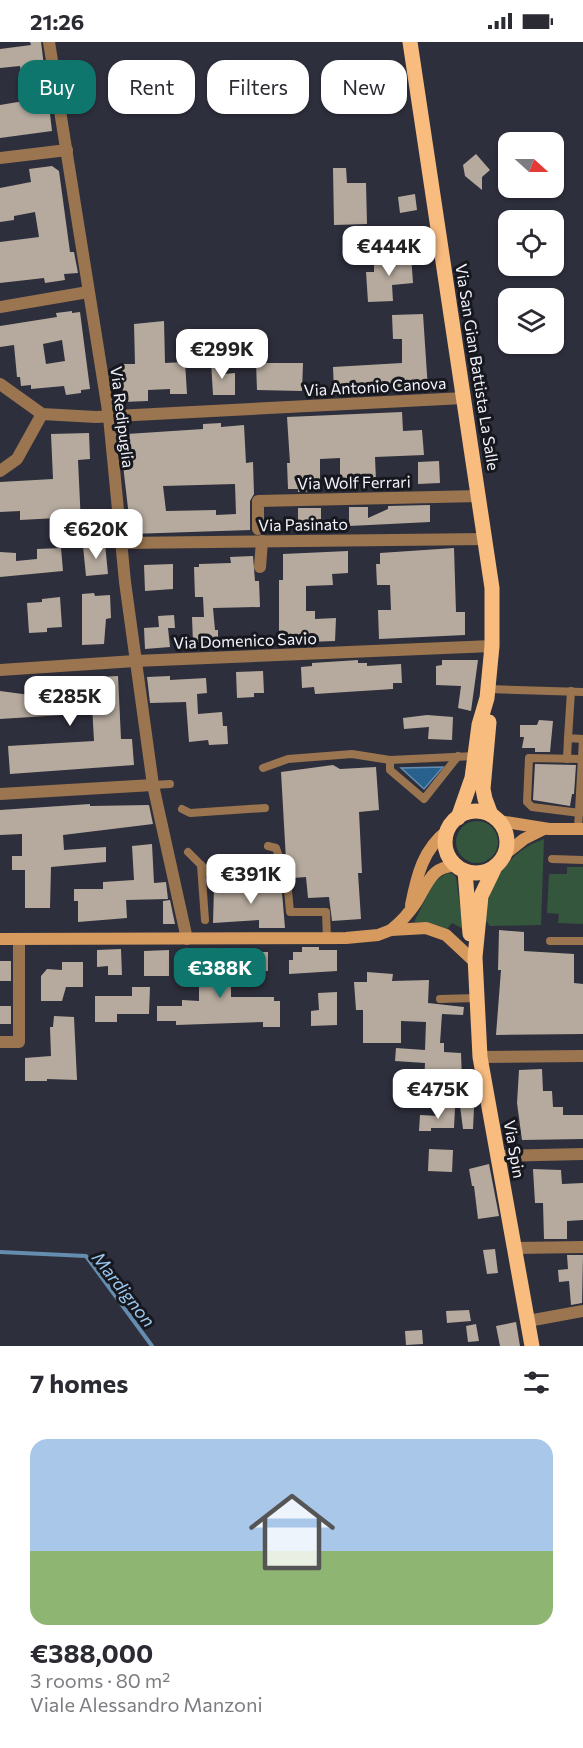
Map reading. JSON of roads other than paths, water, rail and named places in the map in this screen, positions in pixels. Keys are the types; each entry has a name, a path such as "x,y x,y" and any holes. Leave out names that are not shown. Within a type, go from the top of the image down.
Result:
{"main road":[{"name":"Via San Gian Battista La Salle","path":"410,42 492,588 492,646 488,693 490,712 483,789 484,799 495,818"},
{"name":"Via San Gian Battista La Salle","path":"458,818 472,778 482,711 488,693"},
{"path":"410,910 414,887 427,852 434,841 458,818 474,811 495,818 545,828 581,829"},
{"path":"495,818 507,837 505,854"},
{"path":"505,854 529,836 545,828"},
{"name":"Via Spin","path":"448,830 446,849 461,868 476,960"},
{"name":"Via Spin","path":"505,854 495,867 481,896 476,960 480,1057 532,1346"},
{"path":"391,930 410,910 437,870 445,866 475,873 486,872 495,867"},
{"path":"0,939 364,937 391,930 419,927 439,931 476,960"}],"street":[{"name":"Via Redipuglia","path":"49,42 109,417 120,543 153,785 187,939"},
{"path":"0,158 67,150"},
{"path":"0,307 88,292"},
{"path":"0,384 42,414 17,459 0,471"},
{"name":"Via Antonio Canova","path":"42,414 109,417 464,398"},
{"name":"Via Wolf Ferrari","path":"260,535 258,501 479,496"},
{"path":"260,535 260,567"},
{"name":"Via Pasinato","path":"120,543 260,535 486,538"},
{"name":"Via Domenico Savio","path":"0,670 135,661 492,646"},
{"path":"0,794 153,785"},
{"path":"0,1042 19,1042 19,939"},
{"path":"480,1057 583,1056"},
{"path":"499,1156 583,1154"},
{"path":"514,1248 583,1247"},
{"path":"528,1321 583,1311"}],"lane":[{"path":"567,759 571,691"},
{"path":"488,693 583,692"},
{"path":"568,738 583,739 581,829"},
{"path":"263,768 288,759 352,753 390,760 475,756"},
{"path":"390,760 390,770 424,799 458,756"},
{"path":"580,813 532,807 527,802 529,758 582,759"},
{"path":"153,785 170,784"},
{"path":"182,809 190,813 265,808"},
{"path":"268,846 276,848 287,880 290,912 326,912 327,938"},
{"path":"188,852 209,873 281,868"},
{"path":"552,859 583,860"},
{"path":"201,865 205,920"},
{"path":"550,941 583,941"},
{"path":"440,999 477,998"}],"water":[{"path":"443,767 424,789 401,768"}],"waterway":[{"name":"Mardignon","path":"0,1252 86,1256 152,1346"}]}
